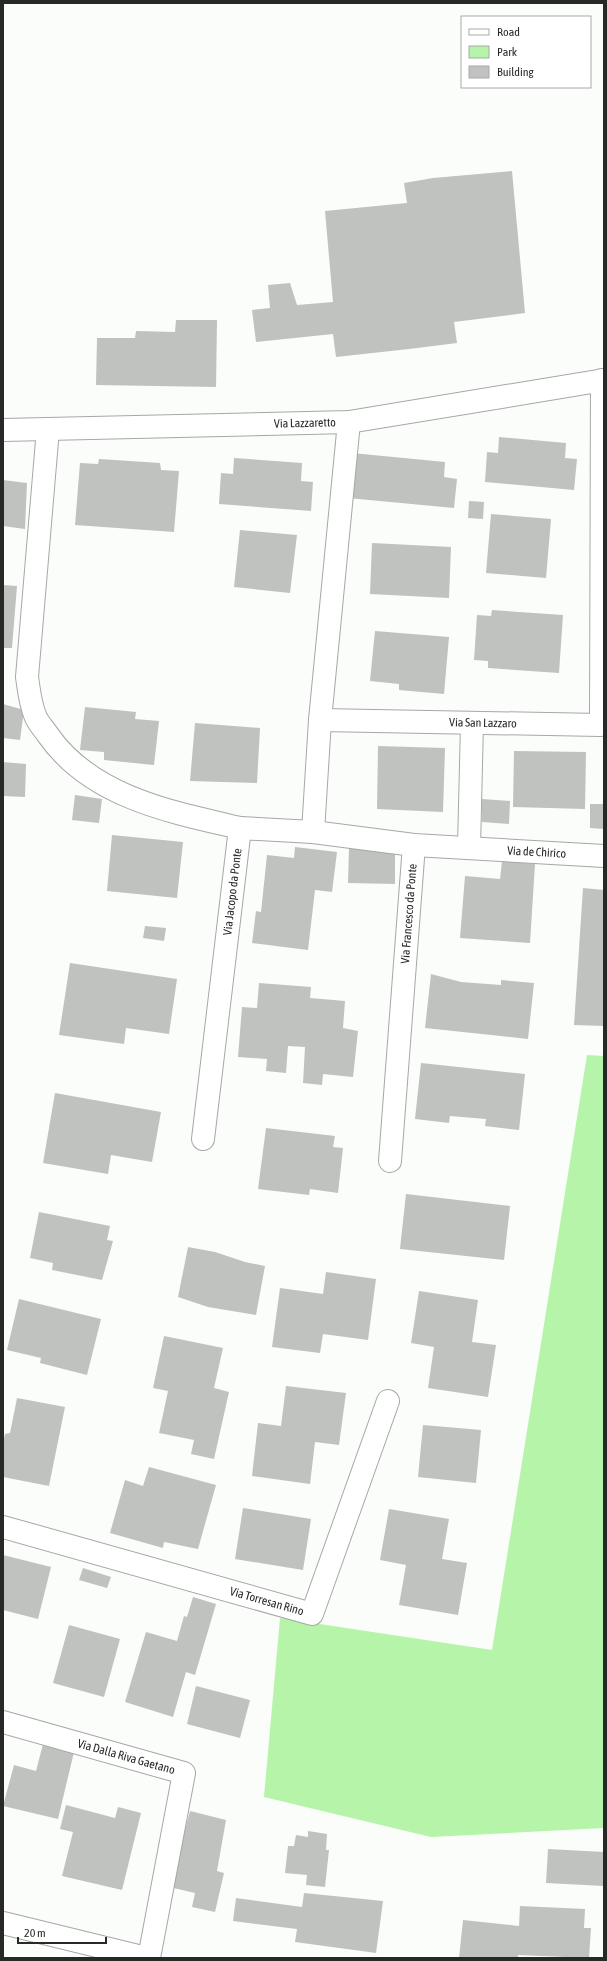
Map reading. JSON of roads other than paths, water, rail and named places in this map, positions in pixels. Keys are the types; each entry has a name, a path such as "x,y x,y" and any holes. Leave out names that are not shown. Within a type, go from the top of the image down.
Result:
{"street":[{"name":"Via Lazzaretto","path":"3,430 349,422 603,380"},
{"name":"Via San Lazzaro","path":"320,720 601,726 603,380"},
{"path":"313,832 320,720 349,422"},
{"path":"48,429 27,676 30,700 35,717 52,742 77,768 117,793 186,816 240,828 313,832 414,845"},
{"path":"469,848 472,723"},
{"name":"Via Jacopo da Ponte","path":"203,1139 240,828"},
{"name":"Via Francesco da Ponte","path":"390,1161 414,845 469,848"},
{"name":"Via de Chirico","path":"469,848 604,856"},
{"name":"Via Torresan Rino","path":"3,1527 312,1614 388,1401"},
{"name":"Via Dalla Riva Gaetano","path":"3,1722 184,1773 147,1958"},
{"path":"3,1923 147,1958"}]}
